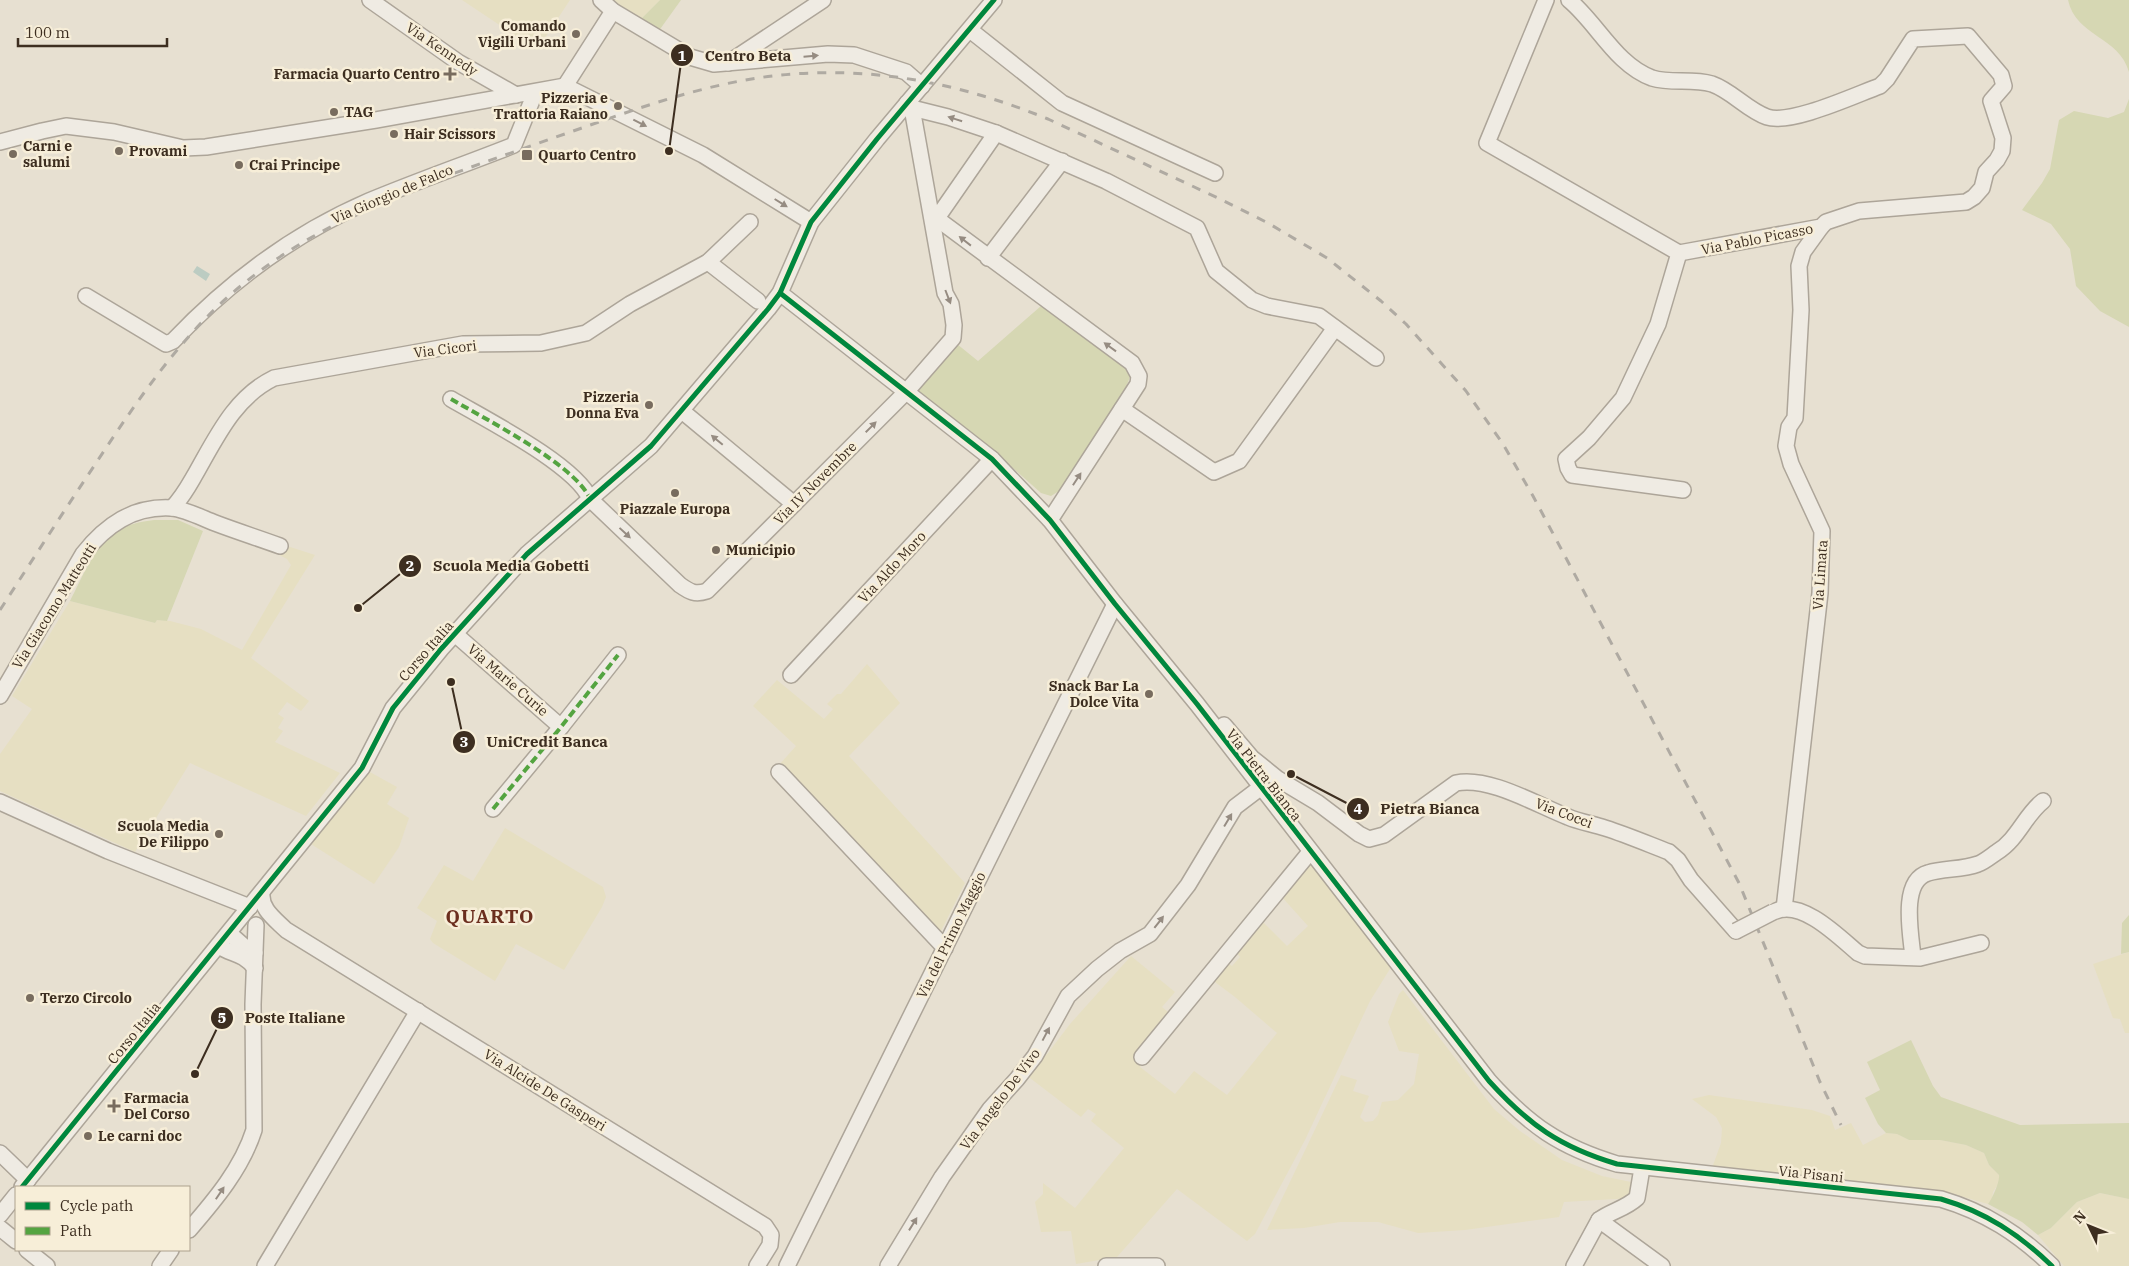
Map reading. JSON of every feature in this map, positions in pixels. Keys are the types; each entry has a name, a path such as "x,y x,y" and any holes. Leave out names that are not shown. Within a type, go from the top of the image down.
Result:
{"street":[{"name":"Via Kennedy","path":"370,0 458,62 516,95"},
{"path":"601,0 613,11 690,57 714,64 828,54 854,55 906,72 922,86"},
{"path":"727,64 823,0"},
{"name":"Corso Italia","path":"25,1184 229,932 260,911 362,768 393,708 455,634 527,554 642,455 682,411 780,293 811,222 909,106 922,86 994,0"},
{"path":"1546,0 1487,142 1679,253 1658,324 1623,398 1589,438 1566,459 1568,468 1572,475 1682,490"},
{"name":"Via Pablo Picasso","path":"1569,0 1616,51 1639,71 1658,80 1696,81 1713,85 1768,117 1779,119 1795,117 1880,86 1888,79 1913,39 1968,36 2000,75 2004,86 1991,101 2003,138 2002,151 1986,172 1982,188 1966,202 1859,211 1826,222 1821,226 1679,253"},
{"path":"565,86 613,11"},
{"path":"970,30 1062,103 1215,173"},
{"path":"0,142 42,130 66,126 114,132 183,148 206,147 535,93 565,86 703,155 811,222"},
{"name":"Via Giorgio de Falco","path":"86,296 166,344 173,342 223,293 282,248 316,228 369,201 514,145 535,93"},
{"path":"1050,520 1138,384 1139,376 1132,363 988,258 934,216 909,106 996,133 1062,161 1197,228 1216,271 1252,300 1267,306 1319,316 1376,358"},
{"path":"934,216 996,133"},
{"path":"988,258 1062,161"},
{"name":"Via IV Novembre","path":"452,399 553,460 586,491 590,499 680,585 688,591 698,594 707,591 906,392 953,338 954,325 951,304 945,293 934,216"},
{"name":"Via Cicori","path":"172,508 185,492 234,409 259,385 274,378 462,344 541,342 586,334 630,304 708,262 750,222"},
{"name":"Via Limata","path":"1779,910 1820,593 1822,530 1791,464 1786,446 1789,427 1795,418 1801,310 1799,266 1804,252 1821,226"},
{"path":"708,262 758,301"},
{"name":"Via Pietra Bianca","path":"780,293 992,459 1050,520 1170,671 1489,1082 1515,1110 1553,1137"},
{"path":"1122,409 1214,472 1239,461 1335,328"},
{"path":"682,411 794,504"},
{"name":"Via Aldo Moro","path":"791,675 992,459"},
{"path":"172,508 280,546"},
{"name":"Via Giacomo Matteotti","path":"0,696 84,554 95,539 112,524 138,511 172,508"},
{"name":"Via del Primo Maggio","path":"787,1266 1115,604"},
{"name":"Via Marie Curie","path":"455,634 562,727"},
{"path":"493,809 562,727 618,655"},
{"name":"Via Cocci","path":"1170,671 1192,687 1252,758 1278,779 1318,803 1359,834 1369,839 1384,835 1456,783 1467,780 1479,782 1540,804 1568,818 1605,828 1669,852 1678,860 1691,880 1736,931 1779,910"},
{"path":"778,772 844,839 945,948"},
{"name":"Via Angelo De Vivo","path":"888,1266 942,1177 990,1109 1035,1056 1068,996 1112,957 1150,934 1188,885 1235,807 1260,788"},
{"path":"1913,957 1910,894 1916,879 1927,873 1978,864 2000,851 2023,827 2033,809 2043,801"},
{"name":"Via Alcide De Gasperi","path":"0,802 108,851 260,911 286,930 765,1226 771,1235 770,1245 757,1266"},
{"path":"1142,1057 1310,852"},
{"path":"1779,910 1796,910 1810,916 1858,953 1865,956 1926,957 1980,943"},
{"path":"190,1229 218,1197 248,1148 254,1130 255,961 260,911"},
{"path":"229,932 246,948 255,961"},
{"path":"219,946 235,952 249,962 255,961"},
{"path":"265,1266 418,1011"},
{"name":"Via Pisani","path":"1553,1137 1592,1156 1618,1164 1641,1175 1941,1199 1981,1214 2002,1226 2027,1242 2052,1266"},
{"path":"0,1153 25,1184"},
{"path":"1574,1266 1599,1220 1622,1209 1637,1198 1641,1175"},
{"path":"0,1215 15,1196"},
{"path":"1599,1220 1662,1266"},
{"path":"0,1228 15,1240"},
{"path":"28,1251 47,1266"},
{"path":"160,1266 170,1251"},
{"path":"1106,1266 1157,1266"}],"shaded area":[{"path":"462,0 570,0 537,50"},
{"path":"611,0 660,0 641,19"},
{"path":"197,266 210,274 206,281 193,272"},
{"path":"284,545 315,555 251,658 309,701 301,711 287,702 278,714 284,718 278,728 283,731 275,742 340,773 306,816 190,763 135,852 0,791 0,754 32,709 12,696 70,601 155,623 157,620 170,621 201,629 242,650 291,565 287,559 279,555"},
{"path":"867,664 900,703 849,756 965,883 939,935 779,765 796,746 753,706 777,680 824,719 833,709 827,704 837,694 841,694"},
{"path":"368,771 397,787 387,804 409,818 399,847 374,884 311,844"},
{"path":"505,828 603,887 606,897 602,907 564,970 516,944 495,981 433,943 430,939 437,921 417,908 444,865 473,881"},
{"path":"1311,861 1393,964 1370,1001 1305,1140 1255,1234 1247,1241 1177,1189 1117,1257 1076,1264 1071,1231 1041,1232 1035,1202 1043,1194 1043,1183 1075,1208 1124,1148 1091,1121 1096,1114 1088,1109 1081,1117 1026,1075 1048,1053 1070,1024 1131,956 1175,992 1162,1007 1173,1016 1140,1067 1175,1094 1194,1071 1227,1095 1277,1033 1211,979 1226,962 1232,966 1240,957 1236,952 1259,918 1287,946 1308,926 1281,896"},
{"path":"2129,952 2129,1033 2125,1033 2120,1019 2113,1018 2093,964"},
{"path":"1403,990 1494,1109 1520,1131 1562,1160 1602,1176 1631,1182 1635,1190 1633,1198 1564,1202 1559,1217 1465,1230 1418,1233 1378,1222 1340,1222 1304,1228 1267,1230 1341,1075 1357,1080 1353,1091 1369,1096 1360,1117 1365,1122 1373,1121 1378,1115 1382,1102 1398,1100 1414,1084 1419,1054 1399,1051 1388,1022 1399,994"},
{"path":"1709,1095 1812,1110 1830,1116 1835,1130 1851,1123 1863,1145 1886,1133 1897,1134 1909,1140 1940,1140 1966,1145 1984,1153 1989,1165 1999,1175 2000,1181 1988,1204 1953,1194 1712,1168 1721,1143 1722,1128 1716,1117 1692,1099"},
{"path":"2100,1193 2129,1199 2129,1266 2064,1266 2038,1235 2051,1228 2077,1202"}],"green space":[{"path":"660,0 681,0 658,32 641,19"},
{"path":"2068,0 2129,0 2129,72 2124,60 2116,51 2080,22"},
{"path":"2129,99 2129,327 2100,311 2076,286 2070,249 2051,224 2022,210 2050,169 2059,120 2074,111 2108,118 2124,112"},
{"path":"1041,306 1126,369 1130,377 1126,387 1059,491 1051,496 1041,493 997,454 916,391 957,344 978,361"},
{"path":"154,520 178,520 203,531 167,621 157,620 155,623 70,601 94,555 114,533 123,527"},
{"path":"2129,915 2129,952 2121,954 2122,923"},
{"path":"1911,1040 1933,1086 1941,1097 2020,1125 2129,1123 2129,1199 2100,1193 2077,1202 2051,1228 2038,1235 2022,1222 1988,1204 1994,1194 1999,1175 1989,1165 1984,1153 1966,1145 1940,1140 1909,1140 1897,1134 1886,1133 1878,1124 1865,1098 1880,1090 1867,1062"}],"railway":[{"path":"0,610 122,424 183,343 218,306 255,275 294,248 335,225 377,204 466,169 587,126 714,86 780,75 844,73 903,78 933,83 991,98 1048,119 1218,198 1268,223 1327,258 1381,301 1406,324 1466,391 1503,444 1533,496 1739,883 1820,1082 1841,1125"}],"marked path":[{"path":"451,399 506,430 549,458 567,472 581,486 590,499"},
{"path":"493,809 618,655"}],"cycle path":[{"path":"23,1186 362,768 393,708 441,649 527,554 651,446 768,309 780,293 811,222 877,139 994,0"},
{"path":"780,293 992,459 1050,520 1115,604 1197,704 1489,1081 1532,1122 1562,1142 1617,1164 1941,1199 1972,1210 2001,1225 2040,1254 2052,1266"}],"place":[{"name":"Comando Vigili Urbani","path":"576,34"},
{"name":"Farmacia Quarto Centro","path":"450,74"},
{"name":"Pizzeria e Trattoria Raiano","path":"618,106"},
{"name":"TAG","path":"334,112"},
{"name":"Hair Scissors","path":"394,134"},
{"name":"Provami","path":"119,151"},
{"name":"Centro Beta","path":"669,151"},
{"name":"Carni e salumi","path":"13,154"},
{"name":"Quarto Centro","path":"527,155"},
{"name":"Crai Principe","path":"239,165"},
{"name":"Pizzeria Donna Eva","path":"649,405"},
{"name":"Piazzale Europa","path":"675,493"},
{"name":"Municipio","path":"716,550"},
{"name":"Scuola Media Gobetti","path":"358,608"},
{"name":"UniCredit Banca","path":"451,682"},
{"name":"Snack Bar La Dolce Vita","path":"1149,694"},
{"name":"Pietra Bianca","path":"1291,774"},
{"name":"Scuola Media De Filippo","path":"219,834"},
{"name":"Terzo Circolo","path":"30,998"},
{"name":"Poste Italiane","path":"195,1074"},
{"name":"Farmacia Del Corso","path":"114,1106"},
{"name":"Le carni doc","path":"88,1136"}],"district":[{"name":"QUARTO","path":"490,916"}]}
